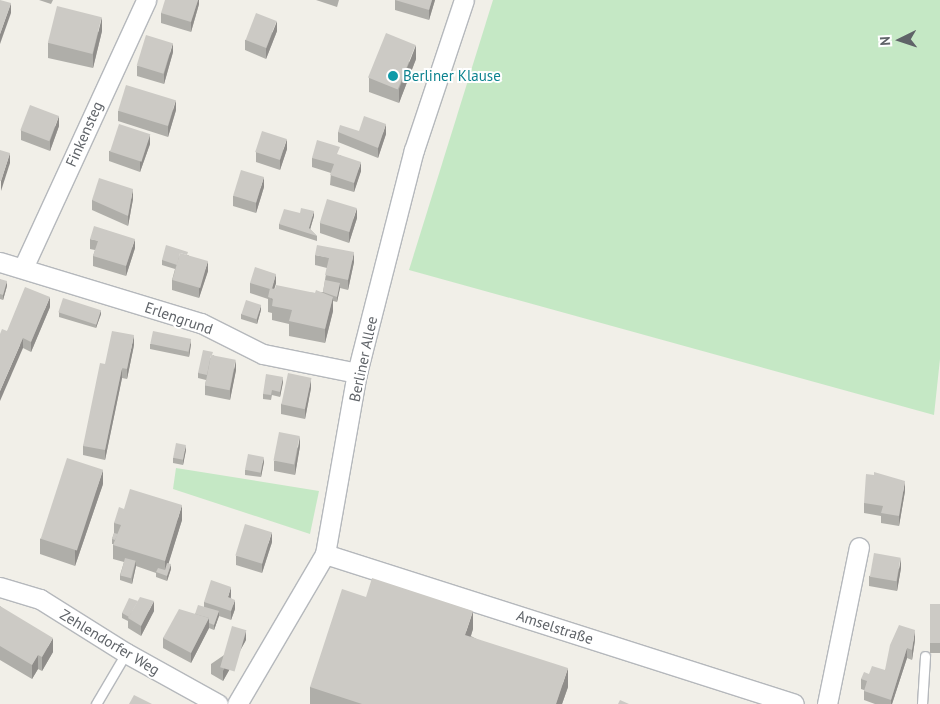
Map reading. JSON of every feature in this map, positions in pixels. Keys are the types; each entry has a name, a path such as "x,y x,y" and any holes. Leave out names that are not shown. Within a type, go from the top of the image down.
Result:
{"street":[{"name":"Finkensteg","path":"23,268 146,0"},
{"name":"Berliner Allee","path":"237,704 325,554 357,373 414,150 464,0"},
{"name":"Erlengrund","path":"0,262 201,323 263,354 357,373"},
{"path":"827,704 859,547"},
{"name":"Amselstraße","path":"325,554 787,703"},
{"name":"Zehlendorfer Weg","path":"0,587 40,599 126,653 218,704"}],"lane":[{"path":"96,704 126,653"},
{"path":"922,704 924,656"}],"green space":[{"path":"493,0 940,0 940,359 934,415 409,270"},
{"path":"176,468 319,491 310,534 173,489"}],"building":[{"path":"0,0 11,3 0,34"},
{"path":"165,0 198,0 191,22 161,13"},
{"path":"395,0 432,0 429,10"},
{"path":"57,6 102,17 92,54 48,43"},
{"path":"256,13 277,21 266,48 246,40"},
{"path":"386,33 416,45 398,89 368,78"},
{"path":"146,35 173,43 163,74 137,66"},
{"path":"126,85 176,100 168,126 118,111"},
{"path":"30,105 59,116 49,141 20,130"},
{"path":"364,116 386,124 378,148 338,132 340,125 359,131"},
{"path":"119,124 150,134 141,162 110,152"},
{"path":"262,131 287,139 280,160 255,152"},
{"path":"317,140 340,147 337,154 361,162 354,183 330,175 334,164 312,158"},
{"path":"0,150 10,153 1,181 0,181"},
{"path":"241,170 264,177 256,203 233,196"},
{"path":"99,178 133,189 128,216 92,200"},
{"path":"327,199 357,208 349,232 320,223"},
{"path":"301,208 314,211 309,228 317,236 279,224 284,209 300,213"},
{"path":"94,226 135,239 126,266 93,256 98,241 90,239"},
{"path":"166,245 188,252 187,255 180,253 177,265 162,260"},
{"path":"317,245 354,252 348,280 325,275 329,258 315,255"},
{"path":"180,253 208,261 200,288 172,280"},
{"path":"255,267 276,274 272,289 250,283"},
{"path":"0,279 7,281 3,295 0,294"},
{"path":"325,280 340,283 337,297 323,292"},
{"path":"276,285 315,293 316,290 333,297 325,329 289,321 292,310 272,306 273,299 268,297 270,288 275,289"},
{"path":"25,287 50,297 31,342 23,338 0,391 0,334 2,329 7,331"},
{"path":"63,298 101,310 96,325 58,312"},
{"path":"246,300 261,305 257,319 241,314"},
{"path":"112,331 134,335 127,369 122,368 105,450 83,446 100,363 105,364"},
{"path":"153,331 191,339 188,352 150,344"},
{"path":"203,350 213,352 207,375 198,373"},
{"path":"211,355 236,360 230,390 205,385"},
{"path":"288,373 311,378 305,409 281,404"},
{"path":"266,374 283,377 280,392 272,390 271,395 263,394"},
{"path":"279,432 300,436 294,464 273,460"},
{"path":"176,443 186,445 183,460 173,458"},
{"path":"248,454 264,457 261,473 245,470"},
{"path":"67,458 103,470 77,551 41,539"},
{"path":"874,472 905,481 899,516 881,513 883,506 864,503 866,474 874,475"},
{"path":"130,489 182,505 165,561 113,545 121,525 114,523 119,507 124,509"},
{"path":"245,524 272,532 262,564 235,556"},
{"path":"114,533 118,534 115,540 112,539"},
{"path":"874,553 901,558 896,581 870,577"},
{"path":"125,558 136,561 131,578 120,575"},
{"path":"167,563 171,564 167,576 156,572 158,568 165,570"},
{"path":"372,578 473,611 465,635 568,668 556,704 362,704 310,687 342,589 366,597"},
{"path":"211,580 231,587 228,597 235,600 231,611 204,602"},
{"path":"140,597 154,601 141,626 128,618"},
{"path":"129,598 138,601 129,617 122,613"},
{"path":"930,604 940,604 940,643 930,643"},
{"path":"198,605 219,611 214,625 209,623 209,618 195,614"},
{"path":"0,606 53,638 42,657 38,655 32,665 0,646"},
{"path":"179,609 209,618 191,653 163,638"},
{"path":"899,625 915,630 912,650 907,648 891,700 864,691 867,681 861,679 864,672 869,674 872,666 885,670 890,645"},
{"path":"232,626 246,630 235,671 220,667"},
{"path":"134,695 152,704 129,704"},
{"path":"620,700 629,704 618,704"}],"place":[{"name":"Berliner Klause","path":"393,76"}]}
